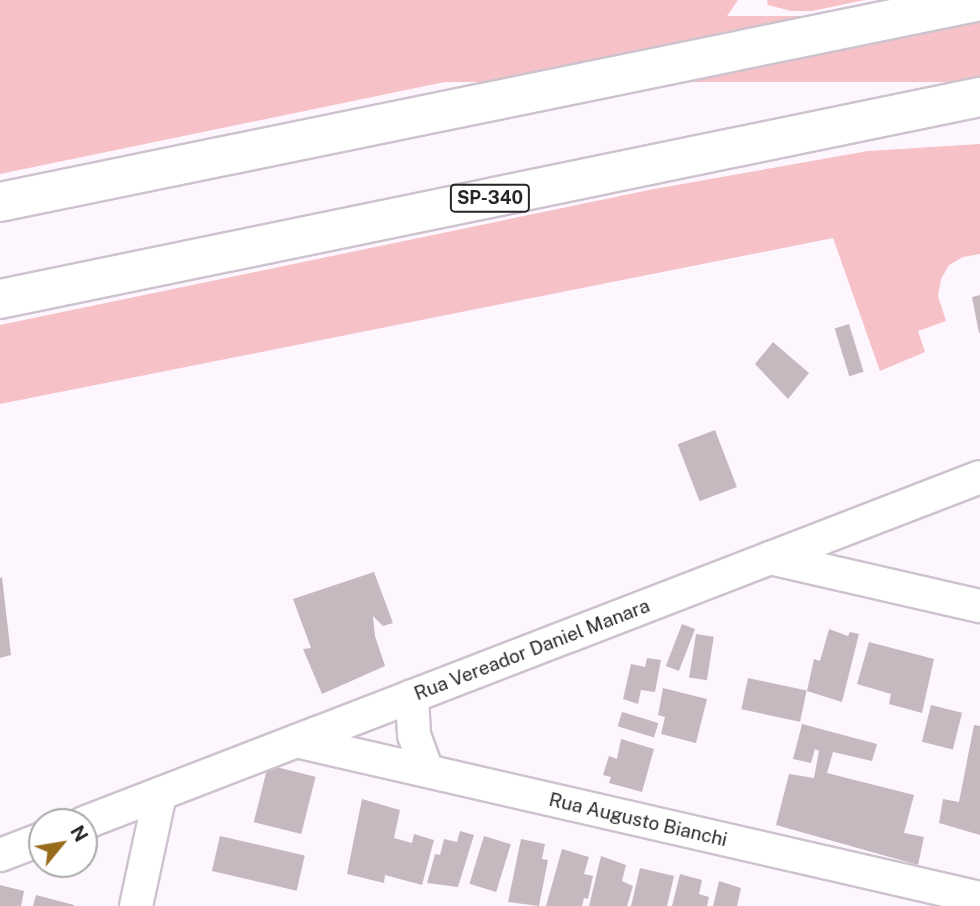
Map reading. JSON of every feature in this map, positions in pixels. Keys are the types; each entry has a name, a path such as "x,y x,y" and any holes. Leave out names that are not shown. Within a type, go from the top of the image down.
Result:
{"highway":[{"path":"0,202 980,1"},
{"name":"SP-340","path":"0,299 980,97"}],"street":[{"name":"Rua Vereador Daniel Manara","path":"98,818 980,477"},
{"path":"770,558 980,606"},
{"path":"412,696 414,735 427,771"},
{"name":"Rua Augusto Bianchi","path":"296,741 980,898"},
{"path":"135,906 160,794"},
{"path":"0,855 28,844"}],"shaded area":[{"path":"0,0 738,0 727,16 561,58 0,174"},
{"path":"767,0 865,0 812,11 791,11 768,5"},
{"path":"0,16 980,16 980,82 0,82"},
{"path":"980,144 980,254 963,257 949,265 941,279 938,296 946,321 918,331 925,352 880,371 833,238 0,404 0,325 654,189 868,151"}],"building":[{"path":"980,295 980,333 979,333 972,297"},
{"path":"849,324 864,372 849,376 835,328"},
{"path":"773,342 809,373 788,399 755,364"},
{"path":"715,430 737,487 700,501 678,444"},
{"path":"374,572 393,623 383,626 373,616 375,636 385,666 322,694 303,649 311,648 293,599"},
{"path":"2,577 11,655 0,658 0,578"},
{"path":"682,624 695,629 679,671 666,666"},
{"path":"829,629 848,636 850,632 859,634 842,702 807,691 814,659 820,661"},
{"path":"696,634 714,637 707,680 689,677"},
{"path":"869,642 934,659 922,713 889,704 891,694 857,684"},
{"path":"647,658 661,660 655,692 641,690 638,704 623,699 631,664 645,667"},
{"path":"748,678 807,690 800,722 741,709"},
{"path":"663,688 707,699 696,743 661,734 665,717 658,715"},
{"path":"931,705 962,713 953,750 922,742"},
{"path":"622,712 658,723 654,737 618,726"},
{"path":"802,724 877,744 872,761 833,752 827,773 914,795 904,833 924,837 918,865 776,825 789,774 814,778 819,751 815,749 811,763 793,759"},
{"path":"974,725 980,726 980,835 939,823 943,799 959,802"},
{"path":"621,739 654,749 642,792 609,783 611,777 603,775 609,756 617,759"},
{"path":"268,765 316,777 301,834 254,822"},
{"path":"362,799 400,810 394,838 412,843 414,834 434,840 422,885 385,875 384,883 347,874"},
{"path":"460,831 474,835 458,887 427,883 435,854 440,855 444,839 457,842"},
{"path":"220,836 305,856 297,891 212,871"},
{"path":"484,836 511,844 496,892 469,884"},
{"path":"521,839 545,844 542,859 548,860 539,906 508,902"},
{"path":"562,849 589,857 584,874 593,876 588,899 584,898 582,906 546,906"},
{"path":"601,856 626,865 622,881 633,886 627,906 589,906"},
{"path":"640,868 674,876 667,906 631,906"},
{"path":"680,874 702,880 699,894 709,897 707,906 672,906"},
{"path":"719,881 741,888 737,906 713,906"},
{"path":"0,885 24,891 21,906 0,906"},
{"path":"36,895 74,905 74,906 33,906"}]}
